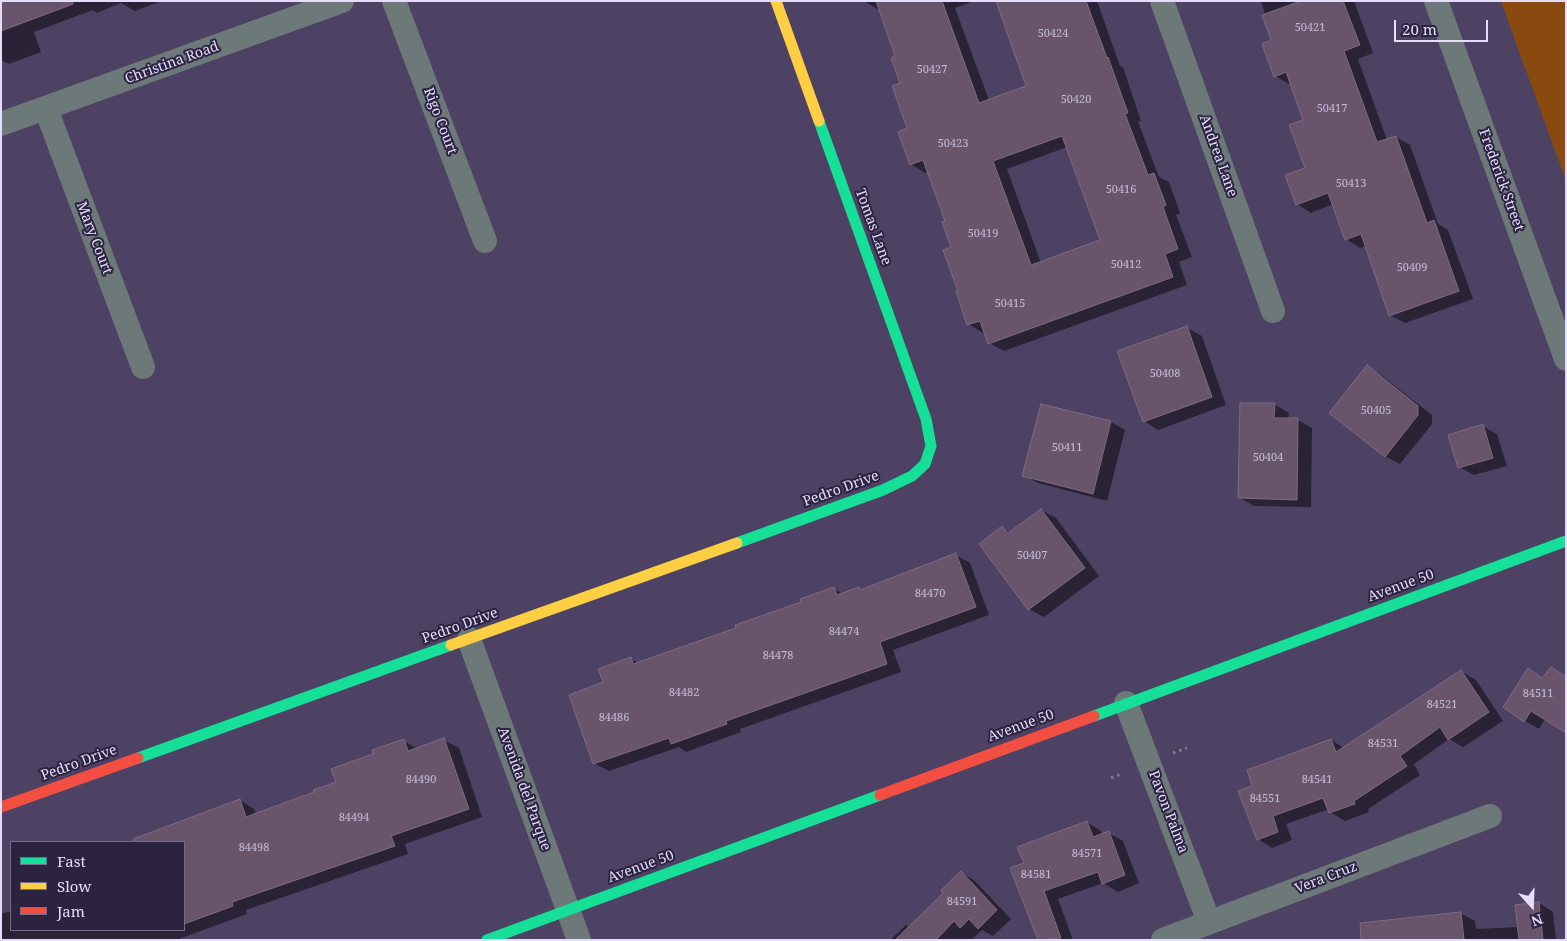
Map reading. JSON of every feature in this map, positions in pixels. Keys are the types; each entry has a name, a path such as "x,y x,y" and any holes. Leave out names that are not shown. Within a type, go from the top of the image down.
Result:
{"street":[{"name":"Christina Road","path":"1,124 342,1"},
{"name":"Rigo Court","path":"394,1 486,241"},
{"name":"Tomas Lane","path":"776,1 926,419 930,446 925,464"},
{"name":"Andrea Lane","path":"1162,1 1273,311"},
{"name":"Frederick Street","path":"1436,1 1566,359"},
{"name":"Mary Court","path":"46,108 143,366"},
{"name":"Pedro Drive","path":"1,807 883,490 912,476 925,464"},
{"name":"Avenue 50","path":"487,940 1566,541"},
{"name":"Avenida del Parque","path":"469,639 579,940"},
{"name":"Pavon Palma","path":"1126,703 1209,922"},
{"name":"Vera Cruz","path":"1162,940 1490,816"}],"shaded area":[{"path":"1501,1 1566,1 1566,181 1517,46"}],"building":[{"path":"1,1 73,1 73,4 1,31"},
{"path":"876,1 942,1 979,103 1026,86 996,1 1086,1 1128,113 1125,114 1148,175 1154,173 1166,205 1163,207 1178,249 1165,254 1173,277 988,344 980,321 967,325 956,291 958,291 943,250 951,247 942,222 945,221 923,160 910,165 898,132 907,128 892,86 900,83 891,58 895,56","holes":["1062,136 1100,240 1031,265 993,161"]},
{"path":"1301,1 1343,1 1360,45 1344,51 1377,142 1396,136 1427,223 1434,220 1459,291 1389,316 1361,234 1345,240 1328,193 1296,205 1285,175 1305,168 1289,125 1303,120 1286,72 1274,77 1262,44 1271,40 1262,15"},
{"path":"1187,326 1212,397 1143,422 1117,351"},
{"path":"1367,365 1418,406 1418,415 1385,457 1329,413"},
{"path":"1240,403 1275,403 1274,418 1298,418 1297,500 1238,498"},
{"path":"1041,404 1111,421 1093,494 1022,476"},
{"path":"1483,424 1493,458 1458,468 1448,435"},
{"path":"1041,509 1085,568 1028,610 979,544 1002,526 1008,533"},
{"path":"956,553 976,607 880,642 887,664 726,721 727,724 671,744 669,738 593,764 569,695 603,682 598,669 631,657 633,664 736,628 735,625 801,602 800,599 834,587 837,595 859,587 860,590"},
{"path":"1551,667 1566,677 1566,733 1531,711 1524,722 1503,707 1528,668 1542,678"},
{"path":"1461,670 1489,712 1448,740 1440,727 1400,756 1407,766 1354,801 1355,804 1329,813 1323,798 1273,816 1278,832 1257,840 1238,791 1252,786 1247,770 1331,739 1336,752"},
{"path":"444,738 469,809 391,836 395,846 232,902 233,906 185,924 185,841 133,841 133,839 240,799 246,817 314,792 313,790 336,782 331,769 373,754 372,750 404,739 408,751"},
{"path":"1087,821 1093,837 1109,831 1125,875 1102,884 1098,872 1044,891 1061,938 1038,940 1010,868 1024,863 1017,847"},
{"path":"961,871 997,910 978,929 969,919 960,928 954,921 936,940 895,940 943,893 941,890"},
{"path":"1539,902 1543,940 1519,940 1515,905"},
{"path":"1461,912 1464,940 1361,940 1360,923"}],"traffic: fast":[{"path":"737,543 883,490 912,476 925,464 931,446 926,419 819,121"},
{"path":"1094,716 1566,541"},
{"path":"138,758 451,645"},
{"path":"487,940 880,795"}],"traffic: slow":[{"path":"776,1 819,121"},
{"path":"451,645 737,543"}],"traffic: jam":[{"path":"880,795 1094,716"},
{"path":"1,807 138,758"}]}
